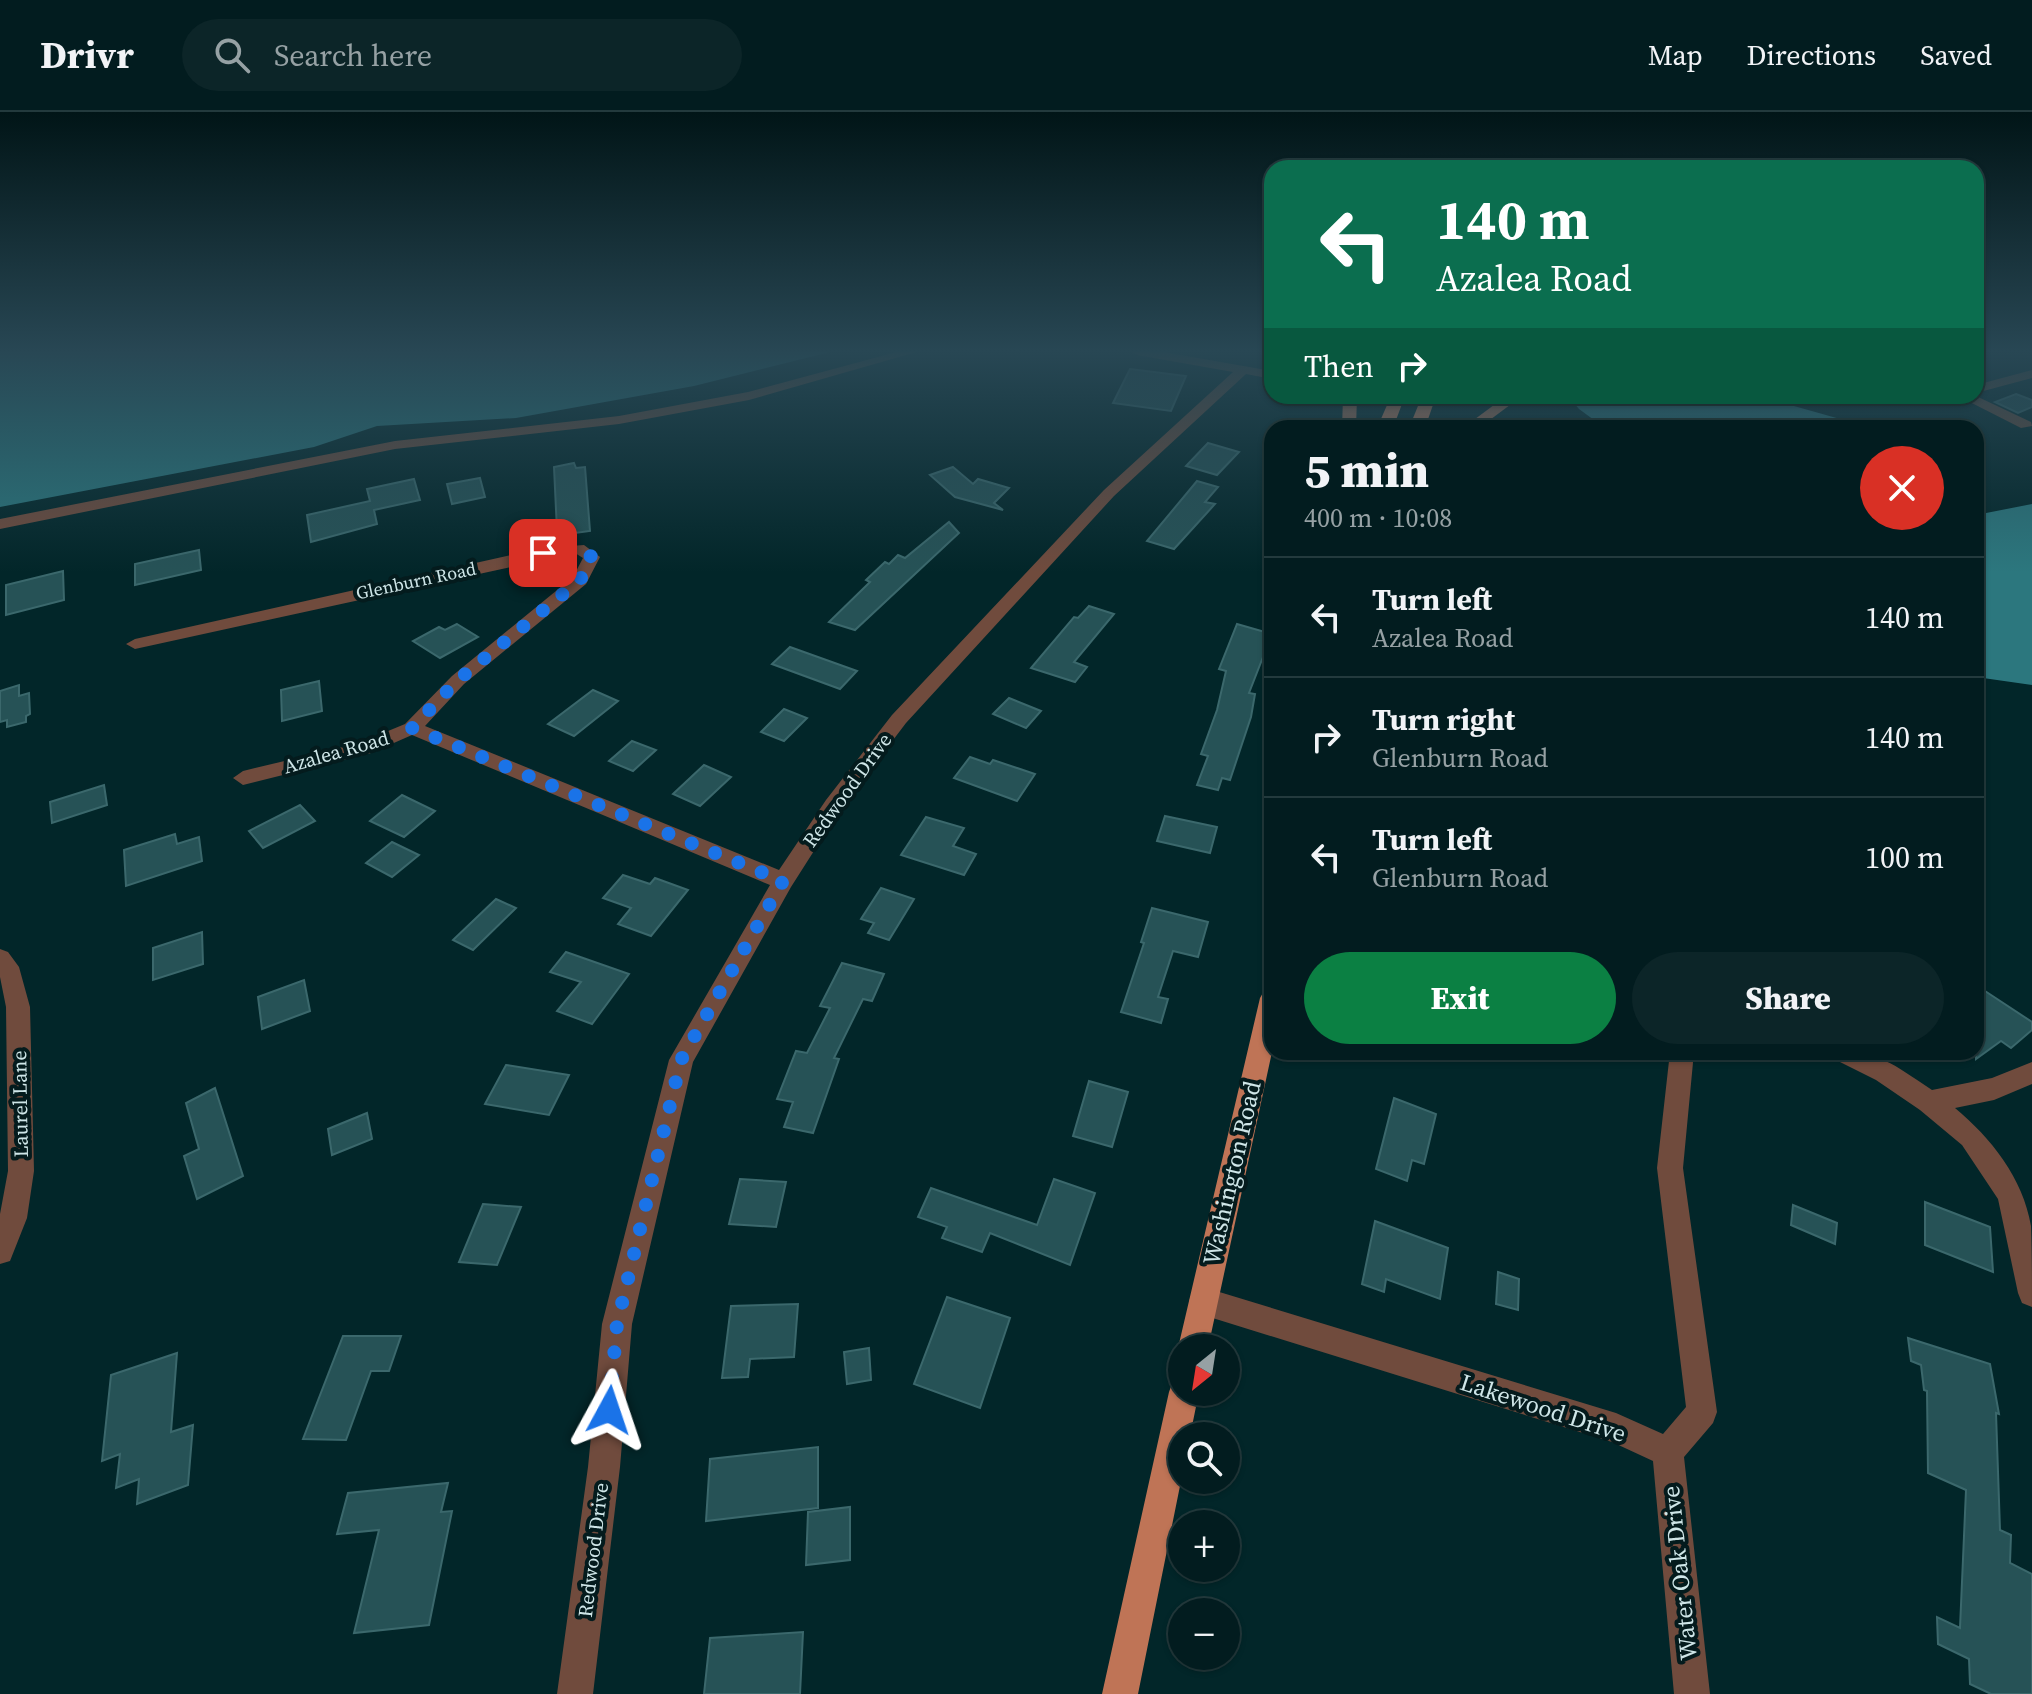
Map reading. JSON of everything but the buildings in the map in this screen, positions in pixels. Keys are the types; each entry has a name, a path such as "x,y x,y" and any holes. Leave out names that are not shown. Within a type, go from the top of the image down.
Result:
{"main road":[{"name":"Washington Road","path":"1196,1334 1264,1033"},
{"path":"1120,1694 1181,1406"}],"street":[{"path":"0,524 395,445 576,425"},
{"name":"Redwood Drive","path":"575,1694 604,1467 617,1324 681,1060 783,881 833,805 909,707 1109,493 1183,425"},
{"name":"Glenburn Road","path":"135,644 543,553 578,548 592,557 580,580 458,680 412,728"},
{"name":"Azalea Road","path":"243,778 364,748 412,728 783,881"},
{"name":"Laurel Lane","path":"0,958 11,974 18,1007 21,1171 13,1218 0,1251"},
{"path":"1668,1452 1702,1412 1670,1168 1680,1060"},
{"path":"1860,1060 1885,1072 1929,1102 1971,1137 2011,1195 2032,1293"},
{"path":"1929,1102 1994,1089 2032,1073"},
{"name":"Lakewood Drive","path":"1203,1301 1616,1428 1668,1452"},
{"name":"Water Oak Drive","path":"1668,1452 1692,1694"}],"water":[{"path":"0,425 397,425 377,426 314,447 0,507"},
{"path":"2032,504 2032,685 1984,678 1984,513"}],"route":[{"path":"543,553 578,548 592,557 580,580 458,680 412,728 783,881 681,1060 617,1324 609,1410"}]}
